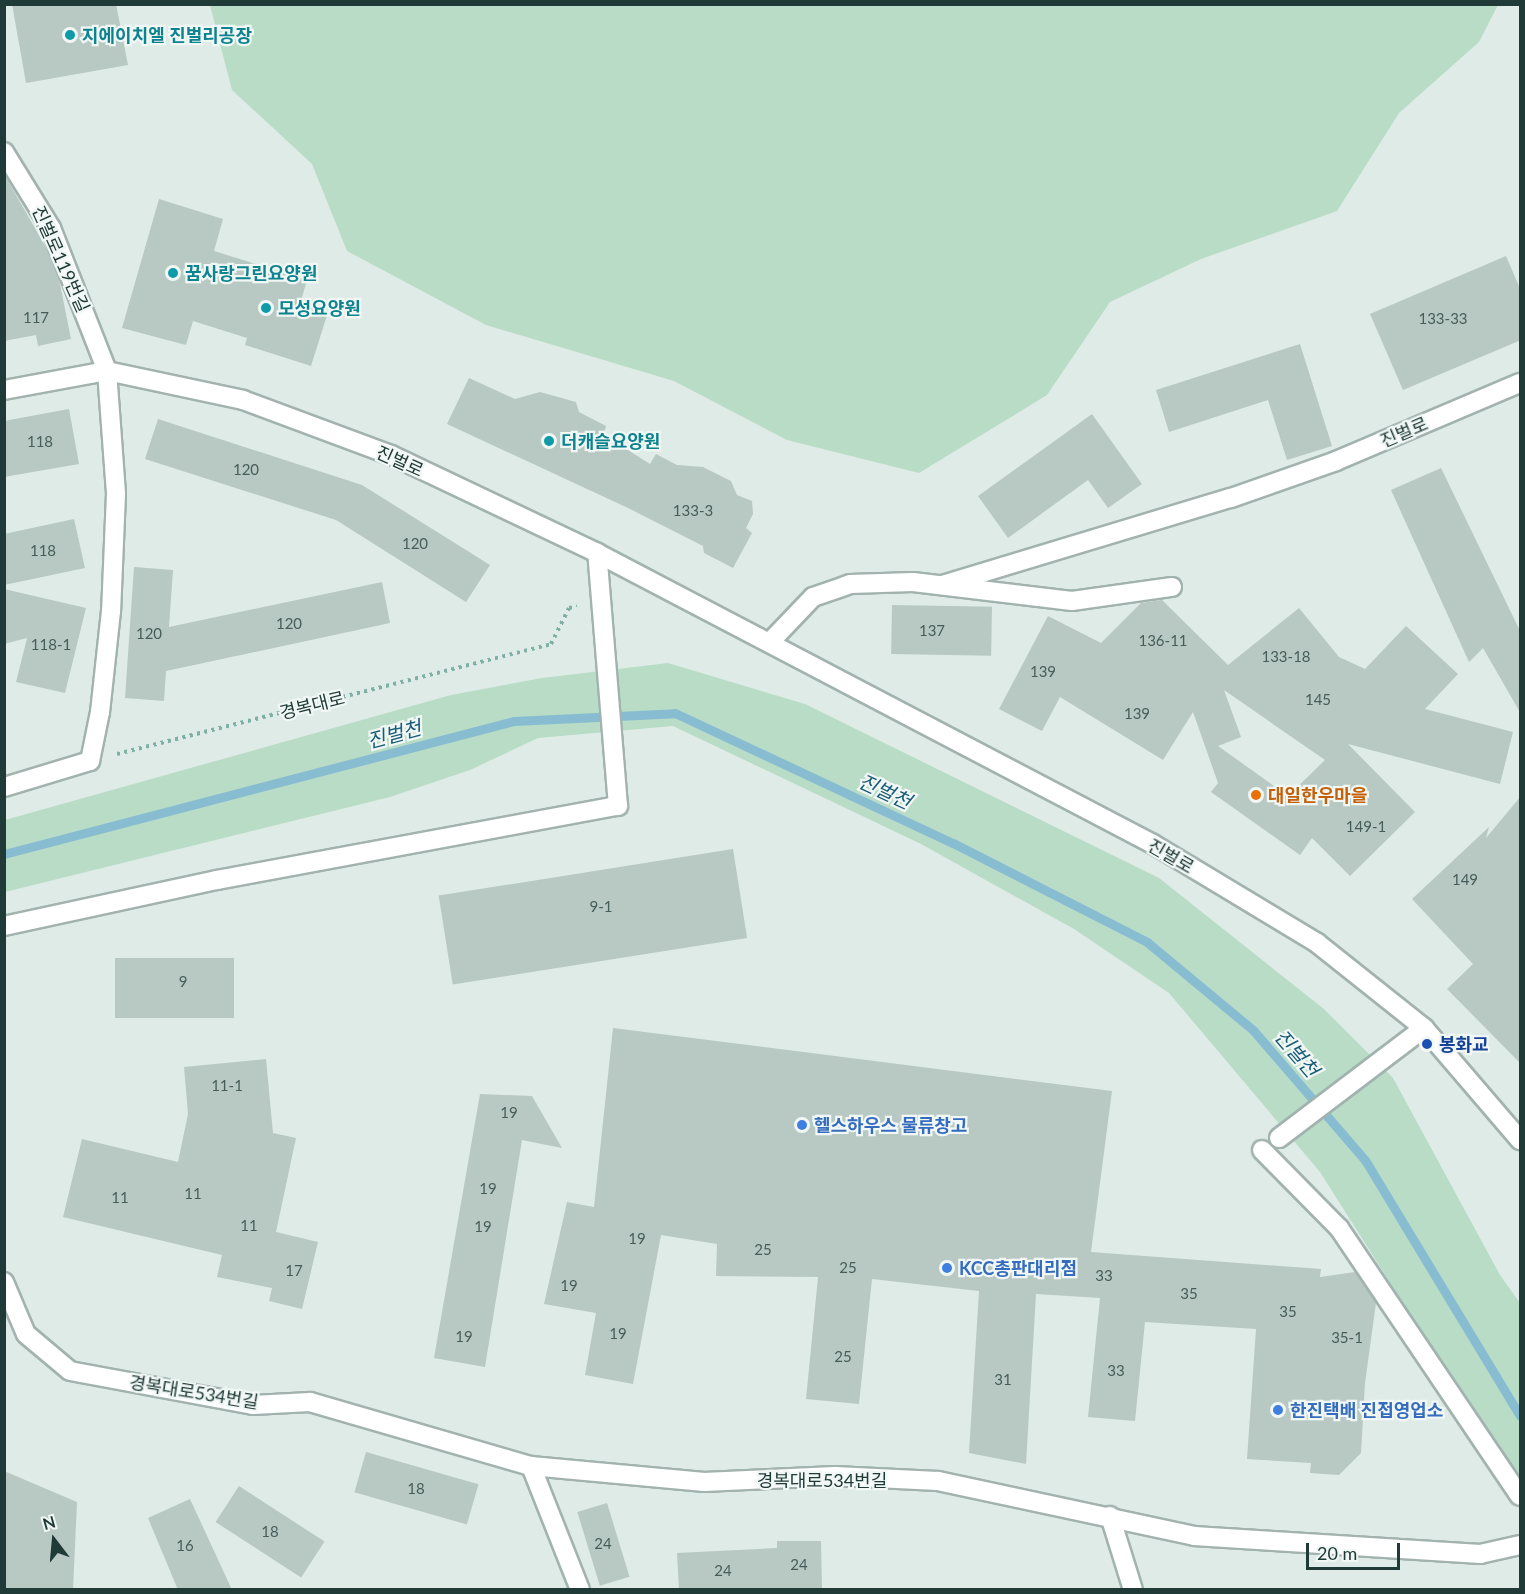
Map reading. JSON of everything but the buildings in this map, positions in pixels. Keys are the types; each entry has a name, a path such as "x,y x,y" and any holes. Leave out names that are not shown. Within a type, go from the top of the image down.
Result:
{"street":[{"name":"진벌로119번길","path":"4,152 51,228 107,371 114,528 111,611 100,712 90,761"},
{"name":"진벌로","path":"4,390 107,371 243,400 391,456 597,553 771,641 1153,844 1317,943 1424,1029 1521,1140"},
{"name":"진벌로","path":"942,585 1231,498 1336,461 1521,383"},
{"path":"4,926 228,878 618,806 614,781 597,553"},
{"name":"진벌로","path":"771,641 813,597 850,584 942,585 1072,601 1172,586"},
{"path":"4,787 90,761"},
{"path":"1279,1138 1424,1029"},
{"path":"1262,1150 1339,1228 1521,1496"},
{"name":"경복대로534번길","path":"4,1282 26,1334 70,1371 253,1405 310,1402 531,1466 704,1482 835,1476 938,1481 1110,1516 1194,1536 1480,1554 1521,1545"},
{"path":"531,1466 580,1590"},
{"path":"1110,1516 1133,1590"}],"path":[{"name":"경복대로","path":"90,761 551,644 569,609 600,600"}],"green space":[{"path":"210,4 1498,5 1479,42 1399,113 1337,211 1201,259 1110,302 1047,395 919,473 787,440 674,381 486,325 347,251 312,164 232,90"},
{"path":"668,663 805,704 1159,878 1324,1009 1393,1078 1500,1275 1520,1303 1520,1476 1434,1352 1320,1172 1169,993 1074,929 921,844 673,726 538,738 470,770 390,797 5,892 5,820 451,695 542,678"}],"waterway":[{"name":"진벌천","path":"4,854 514,721 675,713 953,843 1147,942 1253,1030 1365,1160 1520,1416"}],"place":[{"name":"지에이치엘 진벌리공장","path":"70,35"},
{"name":"꿈사랑그린요양원","path":"173,273"},
{"name":"모성요양원","path":"266,308"},
{"name":"더캐슬요양원","path":"549,441"},
{"name":"대일한우마을","path":"1256,795"},
{"name":"봉화교","path":"1427,1044"},
{"name":"헬스하우스 물류창고","path":"802,1125"},
{"name":"KCC총판대리점","path":"947,1268"},
{"name":"한진택배 진접영업소","path":"1278,1410"}]}
